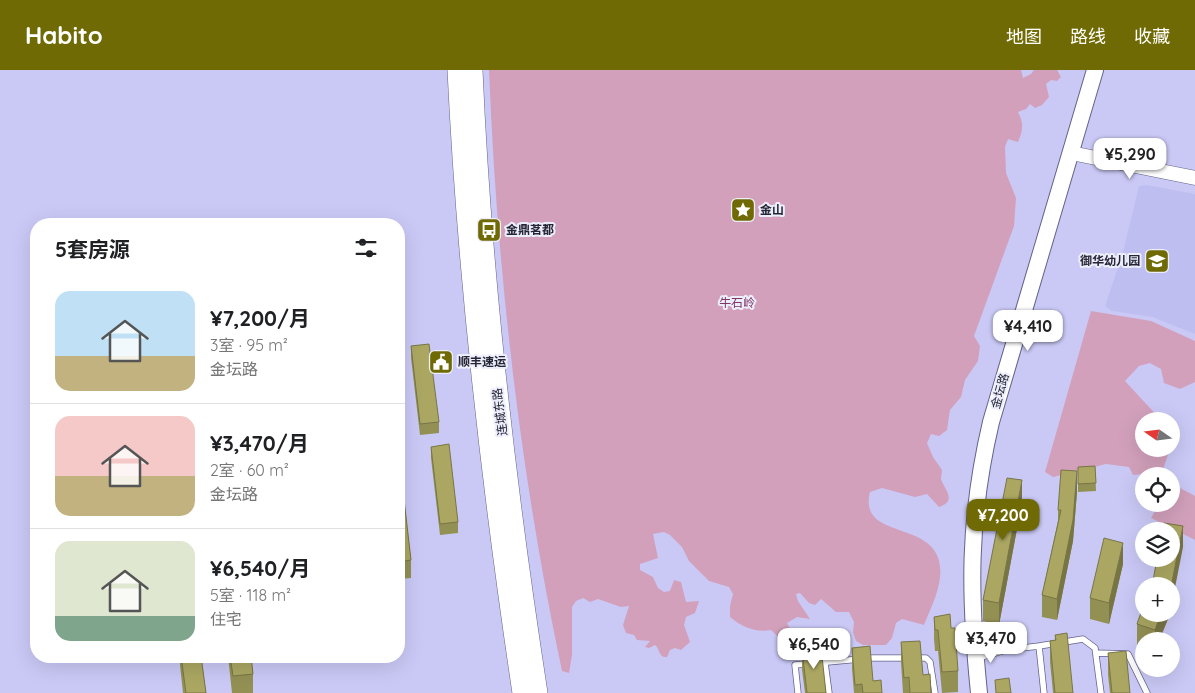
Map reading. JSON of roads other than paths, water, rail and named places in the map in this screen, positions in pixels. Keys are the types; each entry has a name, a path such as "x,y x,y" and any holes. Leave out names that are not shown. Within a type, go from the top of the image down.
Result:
{"main road":[{"name":"连城东路","path":"457,70 471,284 484,412 522,693"},
{"name":"连城东路","path":"473,70 486,284 514,527 538,693"},
{"name":"金坛路","path":"979,693 971,606 971,549 984,451 1095,70"}],"street":[{"path":"1071,153 1195,178"}],"lane":[{"path":"975,659 1006,650 1083,639 1095,648 1101,693"},
{"path":"1039,646 1044,693"},
{"path":"1096,654 1128,654 1147,693"},
{"path":"798,693 795,665 871,658 926,658 930,662 935,693"},
{"path":"825,663 829,693"}],"place":[{"name":"金山","path":"743,210"},
{"name":"金鼎茗都","path":"489,230"},
{"name":"御华幼儿园","path":"1157,261"},
{"name":"顺丰速运","path":"441,362"}],"park label":[{"name":"牛石岭","path":"737,303"}]}
